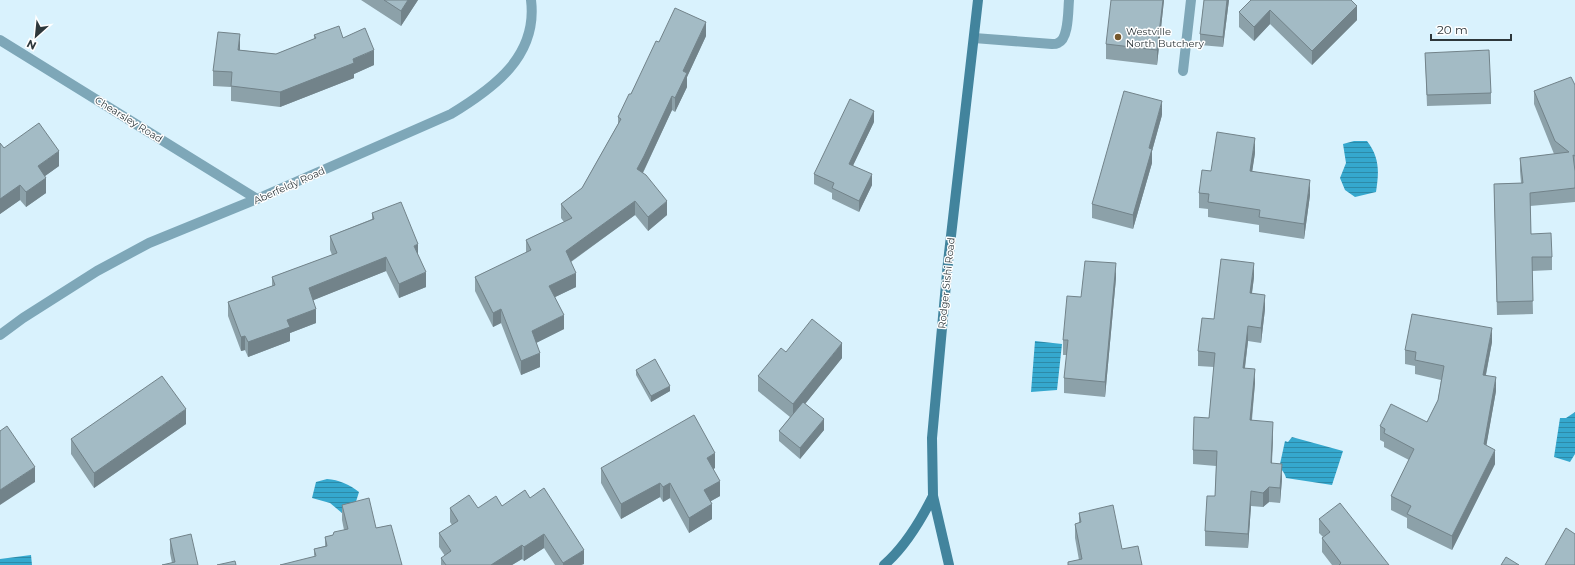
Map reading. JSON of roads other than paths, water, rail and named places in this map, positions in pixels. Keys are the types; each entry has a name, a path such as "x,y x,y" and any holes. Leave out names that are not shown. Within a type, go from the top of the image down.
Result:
{"main road":[{"name":"Rodger Sishi Road","path":"948,565 933,496 932,438 949,254 978,0"},
{"path":"884,565 890,560 923,516 933,496"}],"street":[{"name":"Aberfeldy Road","path":"0,334 97,271 142,247 257,199 451,114 476,99 496,83 514,64 523,49 529,33 532,9 531,0"},
{"path":"974,38 1058,44 1062,41 1067,29 1069,0"},
{"path":"1183,71 1191,0"},
{"name":"Chearsley Road","path":"0,40 257,199"}],"water":[{"path":"1354,141 1367,141 1374,153 1378,165 1376,192 1355,197 1345,190 1340,178 1346,163 1343,144"},
{"path":"1035,341 1062,344 1057,390 1031,392"},
{"path":"1575,412 1575,454 1570,462 1554,457 1560,418 1566,418"},
{"path":"1292,437 1343,451 1332,485 1286,478 1280,464 1285,441 1288,442"},
{"path":"327,479 344,483 359,492 354,508 342,513 330,503 312,498 316,482"},
{"path":"31,555 32,565 0,565 0,559"}],"place":[{"name":"Westville North Butchery","path":"1118,37"}]}
